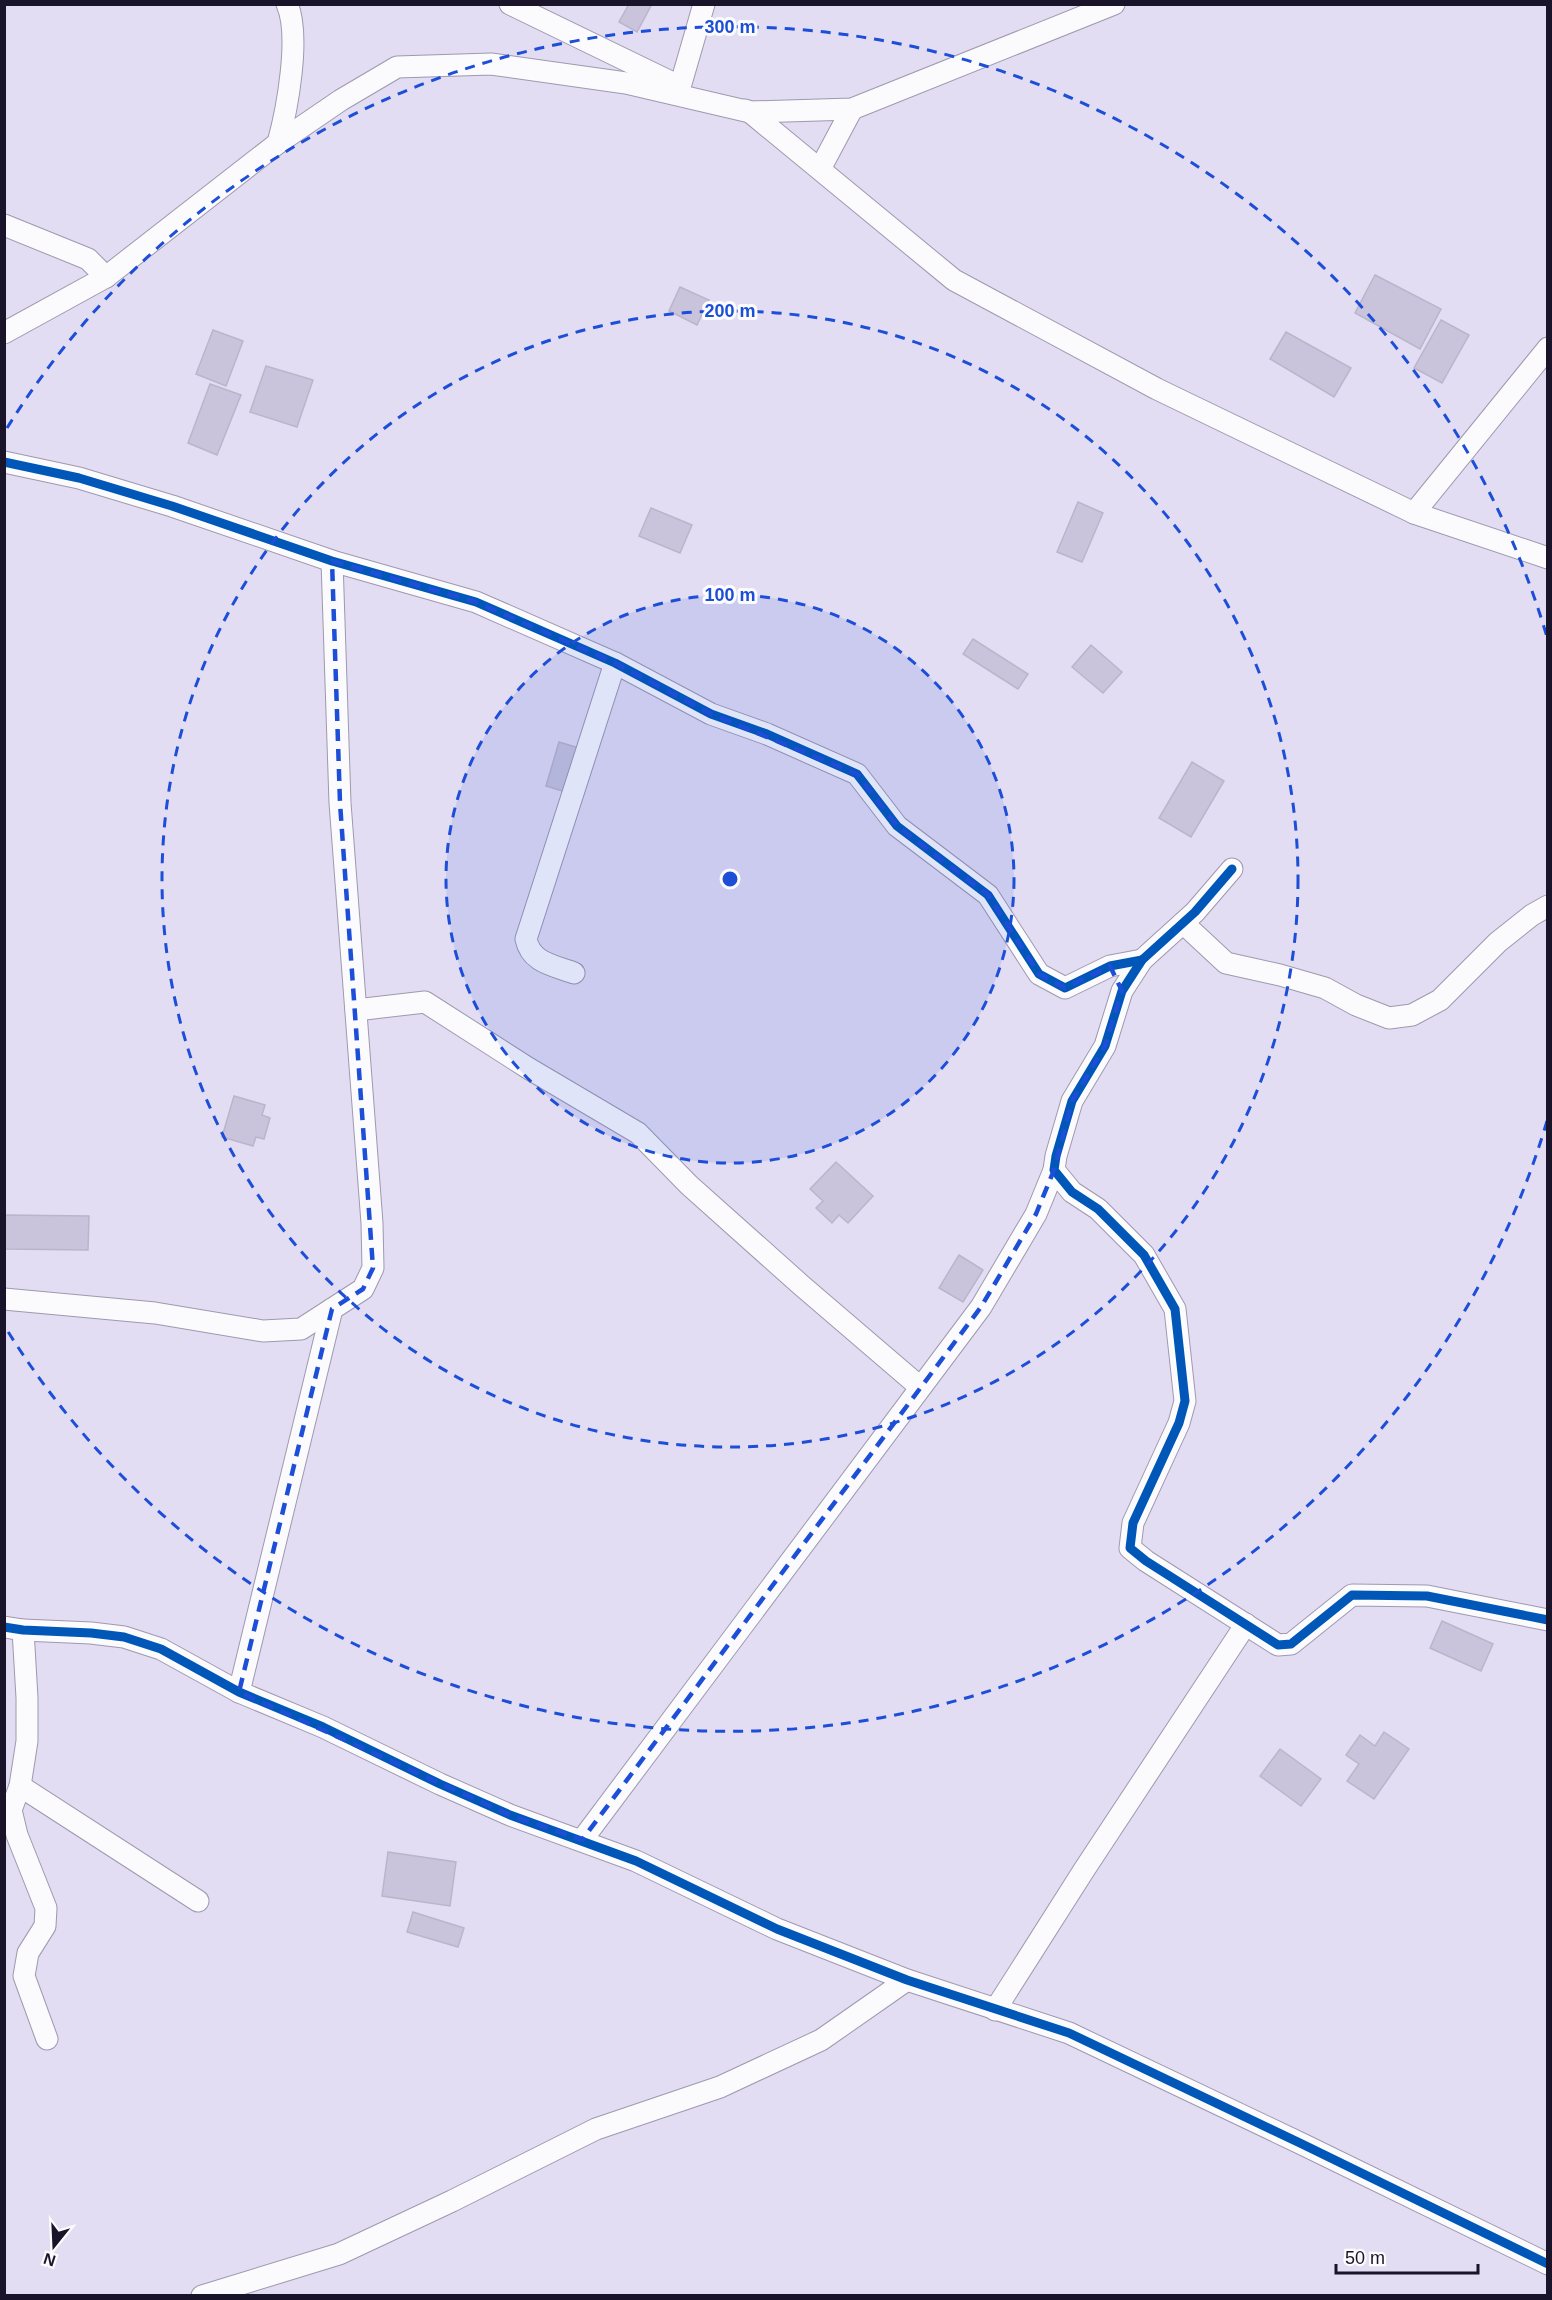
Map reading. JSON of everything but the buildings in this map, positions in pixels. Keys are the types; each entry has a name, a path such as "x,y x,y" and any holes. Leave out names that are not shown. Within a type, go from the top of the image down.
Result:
{"street":[{"path":"278,143 286,114 293,37 286,4"},
{"path":"510,4 680,87 750,112 954,280 1157,389 1414,513 1548,558"},
{"path":"680,87 704,4"},
{"path":"4,333 106,277 278,143 341,100 397,67 491,64 626,82 750,112 852,109 1114,4"},
{"path":"820,170 852,109"},
{"path":"4,225 88,259 106,277"},
{"path":"1414,513 1548,348"},
{"path":"4,462 100,484 172,506 332,561 476,602 615,663 711,714 767,735 857,774 897,826 988,895 1039,974 1065,988 1110,966 1142,960"},
{"path":"4,1299 155,1313 263,1331 301,1329 363,1289 374,1268 340,803 332,561"},
{"path":"574,973 536,959 528,950 526,939 615,663"},
{"path":"582,1840 981,1307 1036,1214 1054,1170 1072,1101 1105,1046 1122,990 1142,960 1196,912 1232,869"},
{"path":"1183,923 1226,963 1324,988 1356,1005 1389,1018 1412,1015 1440,1000 1498,942 1532,915 1548,906"},
{"path":"1110,966 1122,990"},
{"path":"356,1010 425,1002 528,1068 638,1133 689,1185 920,1387"},
{"path":"1054,1170 1072,1192 1098,1209 1144,1255 1174,1310 1185,1401 1179,1423 1133,1523 1130,1548 1146,1561 1278,1645 1292,1644 1352,1595 1427,1596 1548,1620"},
{"path":"239,1692 332,1310"},
{"path":"995,2010 1246,1624"},
{"path":"47,2039 24,1976 28,1953 45,1926 45,1908 17,1835 11,1810 20,1786 27,1741 27,1698 14,1629 124,1637 161,1649 239,1692 323,1727 440,1784 510,1815 636,1861 777,1929 907,1980 1069,2033 1548,2264"},
{"path":"20,1786 198,1901"},
{"path":"202,2295 339,2254 596,2129 720,2087 821,2040 907,1980"}],"highlighted area":[{"path":"332,561 476,602 615,663 711,714 857,774 897,826 988,895 1039,974 1065,988 1110,966 1122,991 1105,1046 1072,1101 1054,1170 1036,1214 981,1307 582,1840 510,1815 239,1692 332,1309 363,1289 373,1268 340,803"}],"cycle path":[{"path":"4,462 79,478 172,506 332,561 476,602 615,663 711,714 767,734 857,774 897,826 988,895 1039,974 1065,988 1110,966 1142,960"},
{"path":"1232,869 1195,912 1142,960 1122,991 1105,1046 1072,1101 1056,1156 1054,1170 1072,1192 1098,1209 1144,1255 1175,1309 1185,1401 1179,1423 1133,1523 1130,1548 1146,1561 1278,1645 1291,1644 1352,1595 1427,1596 1548,1620"},
{"path":"4,1627 124,1637 161,1649 239,1692 323,1727 440,1784 510,1815 636,1861 777,1929 907,1980 1069,2033 1548,2264"}]}
